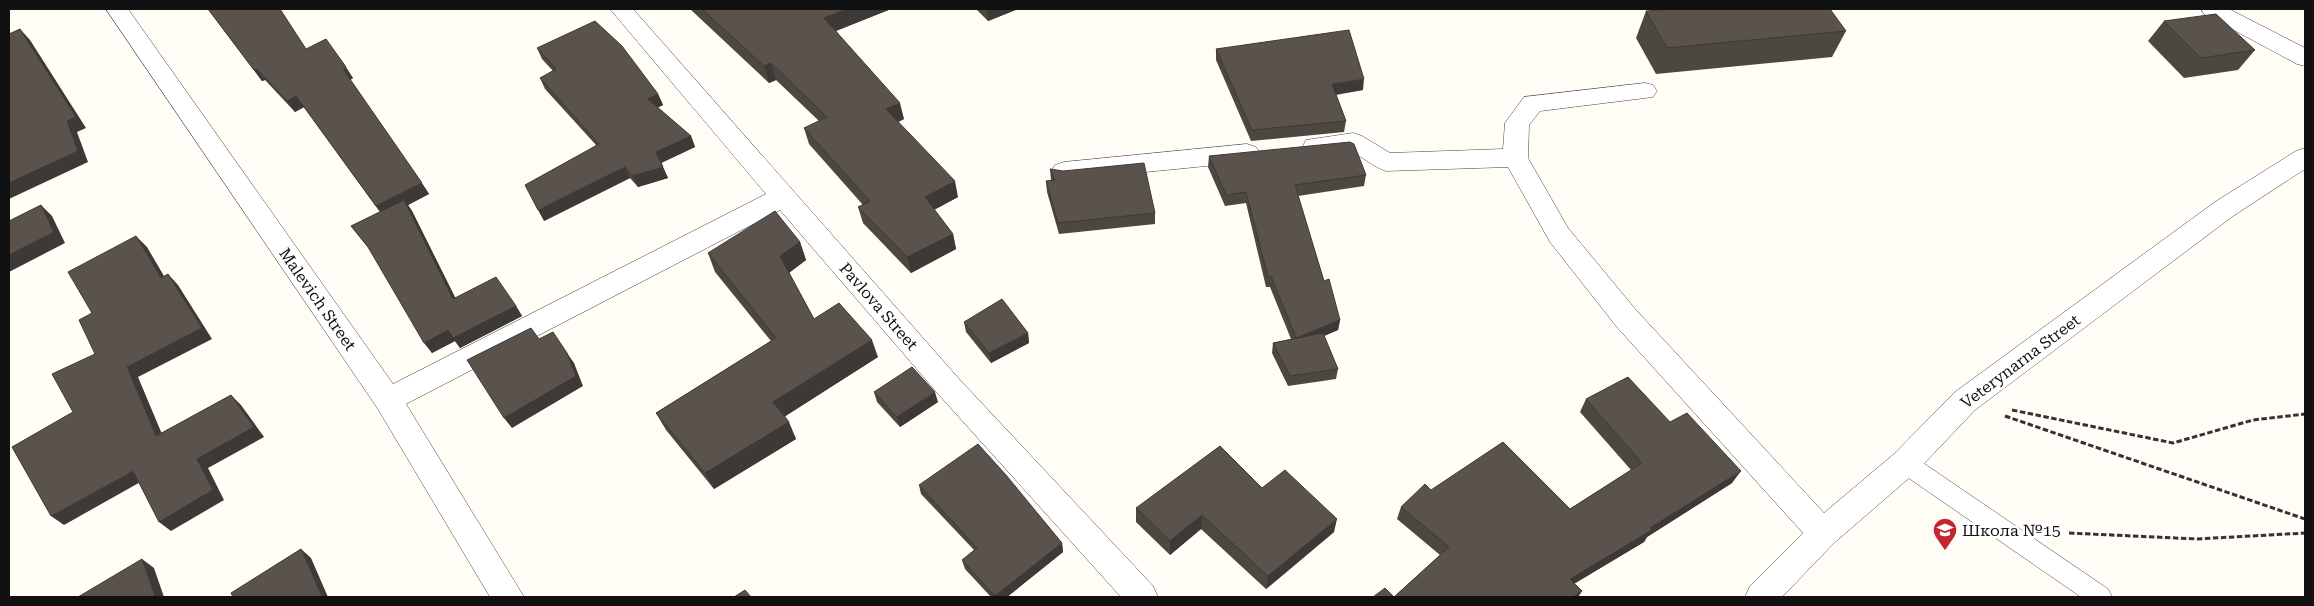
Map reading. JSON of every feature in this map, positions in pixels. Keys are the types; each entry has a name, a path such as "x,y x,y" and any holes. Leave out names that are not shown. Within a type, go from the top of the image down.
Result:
{"street":[{"name":"Malevich Street","path":"117,9 388,400 508,597"},
{"name":"Pavlova Street","path":"621,9 950,388 1142,597"},
{"path":"2212,9 2305,58"},
{"path":"1645,91 1533,103 1517,122 1515,158 1560,234 1626,318 1823,533"},
{"path":"1295,148 1353,142 1386,162 1515,158"},
{"path":"1064,171 1266,151"},
{"name":"Veterynarna Street","path":"1761,597 1823,533 1905,462 1965,401 2224,209 2305,157"},
{"path":"388,400 784,196"}],"lane":[{"path":"1905,462 2100,597"}],"path":[{"path":"1965,401 2173,442 2253,420 2305,414"},
{"path":"1965,401 2085,447 2187,478 2305,519"},
{"path":"2064,533 2197,539 2305,533"}],"building":[{"path":"208,9 280,9 306,49 326,39 346,67 343,69 422,183 376,206 296,96 287,101 257,69 254,70"},
{"path":"702,9 847,9 824,18 900,103 886,109 955,181 925,197 953,234 907,257 858,207 870,201 804,128 827,117 771,63 764,66"},
{"path":"1674,9 1830,9 1846,31 1667,48 1646,11"},
{"path":"2216,14 2255,50 2201,58 2164,21"},
{"path":"595,21 622,46 658,94 648,99 691,136 656,152 663,167 633,176 625,167 538,210 525,185 599,144 540,78 556,69 537,48"},
{"path":"20,29 76,117 67,121 78,151 9,183 9,34"},
{"path":"1349,30 1364,79 1332,84 1346,121 1252,130 1216,49"},
{"path":"1350,142 1354,144 1366,175 1295,185 1324,281 1329,279 1340,320 1296,338 1271,276 1268,277 1246,192 1226,195 1209,156"},
{"path":"1144,163 1155,213 1058,223 1046,181 1055,180 1050,169 1063,171"},
{"path":"404,200 453,299 496,277 516,306 453,338 448,330 424,343 368,247 351,226"},
{"path":"41,205 54,232 9,255 9,221"},
{"path":"775,211 800,242 780,256 814,319 839,303 872,340 773,402 789,422 705,473 656,413 776,338 708,253"},
{"path":"136,236 161,278 168,274 202,328 127,367 156,436 231,395 254,427 197,459 213,490 159,522 133,471 51,516 12,447 73,412 52,374 95,354 79,320 92,313 68,272"},
{"path":"1002,299 1028,333 989,353 964,322"},
{"path":"531,328 539,339 553,332 567,353 576,376 504,418 467,360"},
{"path":"1323,333 1338,369 1290,376 1273,343"},
{"path":"912,367 935,392 897,417 874,392"},
{"path":"1628,377 1670,422 1687,413 1741,471 1650,528 1652,530 1570,579 1582,591 1573,597 1394,597 1449,547 1401,507 1425,484 1431,490 1503,442 1570,509 1642,463 1586,399"},
{"path":"978,444 1062,543 995,596 962,560 977,548 919,485"},
{"path":"1220,446 1262,488 1285,470 1337,519 1268,576 1202,515 1170,541 1136,508"},
{"path":"301,549 322,597 233,597 231,593"},
{"path":"142,559 155,597 78,597"},
{"path":"1385,588 1394,597 1373,597"},
{"path":"745,590 751,597 734,597"}],"place":[{"name":"Школа №15","path":"1945,551"}]}
